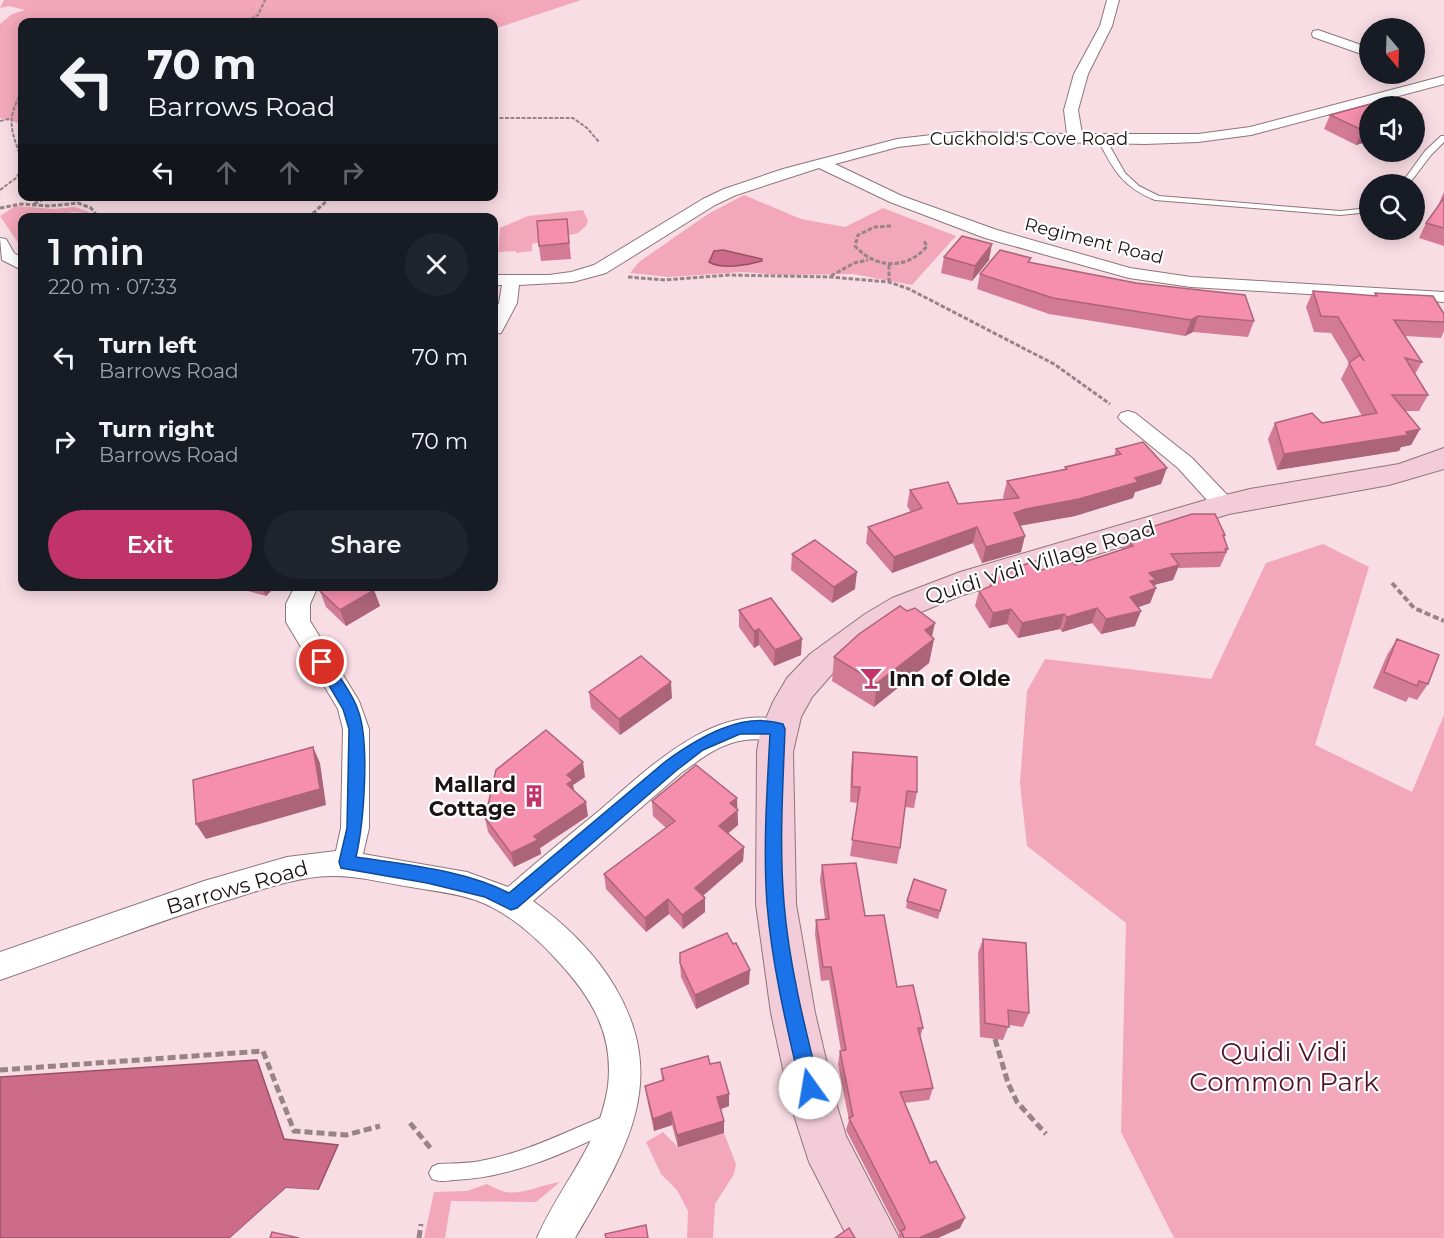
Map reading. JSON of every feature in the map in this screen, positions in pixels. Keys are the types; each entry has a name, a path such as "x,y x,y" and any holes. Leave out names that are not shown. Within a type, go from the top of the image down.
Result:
{"street":[{"path":"1076,137 1071,110 1081,74 1106,26 1113,0"},
{"path":"1318,34 1359,49"},
{"path":"1425,74 1442,80"},
{"name":"Cuckhold's Cove Road","path":"502,280 557,279 600,269 709,202 730,192 768,178 897,143 935,137 1170,140 1227,135 1328,112 1442,80"},
{"name":"Regiment Road","path":"822,164 896,199 990,234 1129,273 1191,282 1444,297"},
{"path":"0,243 8,255 18,262"},
{"path":"498,322 508,303 502,280"},
{"path":"1128,417 1185,463 1224,504"},
{"name":"Quidi Vidi Village Road","path":"874,1238 826,1145 793,1013 776,904 774,815 778,729 786,706 815,670 835,652 903,607 964,582 1224,504 1392,475 1422,467 1444,457"},
{"path":"304,591 298,604 298,622 350,708 356,729 355,828 347,862"},
{"path":"511,902 672,765 698,746 739,728 778,729"},
{"name":"Barrows Road","path":"0,966 204,893 320,864 347,862 427,876 488,891 511,902 537,921 557,940 606,996 622,1029 626,1060 619,1117 604,1154 555,1238"}],"lane":[{"path":"1101,138 1125,181 1144,194 1158,198 1340,213 1359,211"},
{"path":"1412,174 1428,153 1444,138"},
{"path":"444,1172 479,1170 539,1152 588,1134 619,1117"}],"path":[{"path":"253,18 258,15 265,0"},
{"path":"18,98 9,119 11,138 18,148"},
{"path":"498,118 573,118 587,128 599,142"},
{"path":"0,121 9,119"},
{"path":"0,190 18,175"},
{"path":"33,204 39,201"},
{"path":"313,213 327,201"},
{"path":"0,208 21,204 50,206 78,203 91,208 95,213"},
{"path":"868,260 855,246 858,234 875,227 891,226"},
{"path":"830,277 854,263 868,260 889,265 919,256 927,246 924,241"},
{"path":"889,265 889,282"},
{"path":"600,269 625,276 664,280 728,275 830,277 889,282 909,289 1054,364 1128,417"},
{"path":"1392,583 1406,603 1418,612 1444,621"},
{"path":"995,1039 1008,1083 1017,1102 1046,1134"},
{"path":"0,1070 263,1051 294,1131 346,1135 380,1126"},
{"path":"410,1123 444,1172"},
{"path":"419,1238 421,1224"}],"green space":[{"path":"4,0 581,0 498,28 498,18 18,18 18,123 0,118 0,24 12,14 25,10 9,6 0,8"},
{"path":"744,195 801,219 845,227 883,208 956,236 912,285 853,274 784,275 742,272 669,277 630,273 639,262 708,214"},
{"path":"15,206 54,209 74,207 90,213 18,213 18,243 0,216"},
{"path":"583,210 588,221 578,233 532,244 532,251 498,252 500,228 528,216"},
{"name":"Quidi Vidi Common Park","path":"1323,544 1369,567 1315,745 1412,792 1444,715 1444,1238 1174,1238 1121,1132 1126,923 1027,846 1020,783 1027,691 1045,659 1211,679 1266,563"},
{"path":"663,1132 678,1147 724,1133 736,1164 734,1174 715,1204 713,1238 687,1238 688,1211 677,1190 661,1174 646,1142"},
{"path":"560,1182 536,1202 451,1201 445,1238 424,1238 434,1192 467,1191 487,1184 513,1193"}],"shaded area":[{"path":"723,250 762,259 762,261 728,266 709,262 714,251"},
{"path":"257,1060 284,1139 338,1145 318,1190 286,1188 230,1238 0,1238 0,1077"}],"pier":[{"path":"286,1188 321,1190 318,1193 287,1191 234,1238 230,1238"}],"building":[{"path":"1359,107 1359,129 1330,115"},
{"path":"1444,198 1444,228 1426,223"},
{"path":"567,219 569,243 539,246 537,221"},
{"path":"962,236 992,244 975,266 944,257"},
{"path":"1000,250 1031,258 1028,262 1136,283 1245,295 1254,321 1198,316 1191,320 1053,298 980,274"},
{"path":"1313,291 1377,296 1375,293 1433,296 1444,314 1444,322 1394,320 1422,362 1405,358 1428,395 1392,395 1420,429 1406,432 1408,435 1284,454 1275,423 1312,413 1322,423 1377,413 1349,363 1360,355 1364,361 1338,317 1321,316"},
{"path":"1143,442 1167,468 1135,478 1138,482 1079,499 1014,513 1025,536 986,547 977,527 894,557 868,527 922,508 910,490 948,482 958,504 1019,498 1007,481 1067,469 1065,467 1121,454 1116,449"},
{"path":"1192,514 1215,514 1225,535 1223,535 1228,549 1225,549 1226,552 1171,554 1179,565 1149,573 1156,580 1150,581 1156,588 1130,597 1141,611 1106,619 1097,608 1067,617 1064,614 1022,623 1011,609 993,613 979,591 998,583 992,575 1036,561 1041,570 1073,562 1075,565 1133,546 1125,538 1151,531 1148,528"},
{"path":"815,540 857,572 834,587 792,554"},
{"path":"320,591 372,591 340,610"},
{"path":"771,598 802,639 775,650 759,629 754,631 739,610"},
{"path":"900,606 907,611 915,608 935,623 925,630 934,639 877,683 834,657 859,634"},
{"path":"1397,639 1439,655 1428,684 1419,681 1417,686 1384,672"},
{"path":"641,656 671,682 619,719 589,692"},
{"name":"Mallard Cottage","path":"546,730 583,762 567,775 573,780 567,784 586,802 534,836 538,840 511,853 485,818 496,770"},
{"path":"313,747 320,789 196,824 193,780"},
{"path":"853,752 917,757 917,792 907,791 900,848 852,840 860,787 852,787"},
{"path":"696,765 737,798 730,803 738,810 719,826 744,847 695,888 705,898 682,915 668,899 645,918 604,874 675,821 652,801"},
{"path":"856,863 865,916 884,915 897,987 913,985 923,1028 918,1028 933,1088 900,1092 930,1163 936,1161 965,1218 919,1238 904,1238 901,1230 905,1227 849,1118 853,1116 840,1051 846,1050 831,967 823,967 816,920 829,919 822,865"},
{"path":"914,879 946,890 940,911 907,901"},
{"path":"727,933 733,944 736,943 750,970 695,995 680,963 680,953"},
{"path":"983,939 1026,943 1029,1013 1008,1010 1009,1027 985,1023"},
{"path":"708,1056 710,1064 720,1062 729,1094 717,1097 724,1121 677,1135 671,1112 653,1119 645,1086 664,1080 661,1069"},
{"path":"646,1225 648,1238 606,1238 605,1234"},
{"path":"849,1228 855,1238 835,1238"},
{"path":"272,1232 299,1238 270,1238"}],"place":[{"name":"Inn of Olde","path":"871,678"},
{"name":"Mallard Cottage","path":"534,796"}],"route":[{"path":"322,662 350,708 356,729 355,828 347,862 427,876 488,891 511,902 672,765 698,746 739,728 778,729 774,806 776,904 784,966 810,1088"}]}
